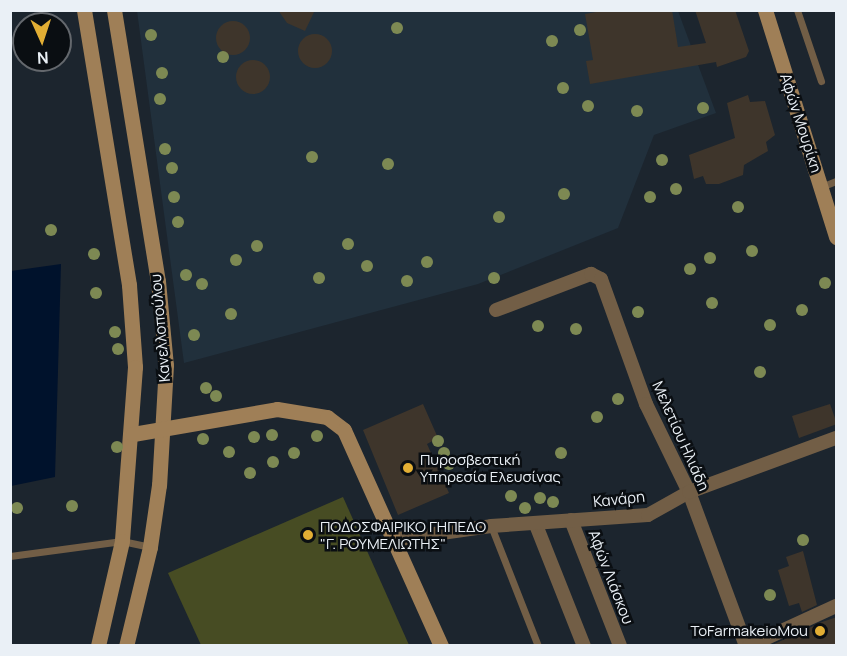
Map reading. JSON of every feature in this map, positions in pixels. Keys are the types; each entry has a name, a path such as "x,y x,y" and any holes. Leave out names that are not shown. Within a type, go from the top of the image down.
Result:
{"street":[{"name":"Κανελλοπούλου","path":"84,10 129,285 135,367 133,434 122,541 98,645"},
{"name":"Κανελλοπούλου","path":"114,10 158,281 166,365 165,429 150,547 126,645"},
{"name":"Αφών Μουρίκη","path":"765,10 837,237"},
{"name":"Μελετίου Ηλιάδη","path":"496,310 591,274 601,279 646,404 689,492 748,645"},
{"path":"133,434 277,409 327,417 344,430 441,645"},
{"name":"Κανάρη","path":"392,540 491,526 536,525 571,520 648,515 689,492 837,438"},
{"name":"Αφών Λιάσκου","path":"571,520 620,645"},
{"path":"536,525 584,645"},
{"path":"748,645 837,606"}],"lane":[{"path":"797,10 821,81"},
{"path":"821,187 837,181"},
{"path":"491,526 538,645"},
{"path":"10,556 122,541 150,547"}],"shaded area":[{"path":"137,11 678,11 716,113 654,135 618,228 478,284 184,363"}],"green space":[{"name":"ΠΟΔΟΣΦΑΙΡΙΚΟ ΓΗΠΕΔΟ \"Γ. ΡΟΥΜΕΛΙΩΤΗΣ\"","path":"343,497 409,645 201,645 168,573"}],"water":[{"path":"61,264 55,477 11,486 11,271"}],"building":[{"path":"278,10 315,10 305,31 287,23"},
{"path":"607,10 672,10 678,47 706,43 695,10 735,10 749,51 746,57 717,67 716,62 590,84 586,61 593,60 585,14"},
{"path":"233,21 245,26 250,38 245,50 233,55 221,50 216,38 221,26"},
{"path":"315,34 327,39 332,51 327,63 315,68 303,63 298,51 303,39"},
{"path":"253,60 265,65 270,77 265,89 253,94 241,89 236,77 241,65"},
{"path":"748,95 750,102 765,101 775,135 766,142 768,151 744,165 743,175 719,184 706,184 703,176 694,179 689,155 735,138 727,103"},
{"name":"Πυροσβεστική Υπηρεσία Ελευσίνας","path":"423,404 438,438 427,444 449,493 398,515 363,430"},
{"path":"830,404 837,424 799,438 792,416"},
{"path":"803,551 817,605 802,612 799,603 789,606 778,570 789,566 786,557"},
{"name":"ToFarmakeioMou","path":"837,617 837,645 772,645 822,622"}],"place":[{"name":"Πυροσβεστική Υπηρεσία Ελευσίνας","path":"408,468"},
{"name":"ΠΟΔΟΣΦΑΙΡΙΚΟ ΓΗΠΕΔΟ \"Γ. ΡΟΥΜΕΛΙΩΤΗΣ\"","path":"308,535"},
{"name":"ToFarmakeioMou","path":"820,631"}]}
